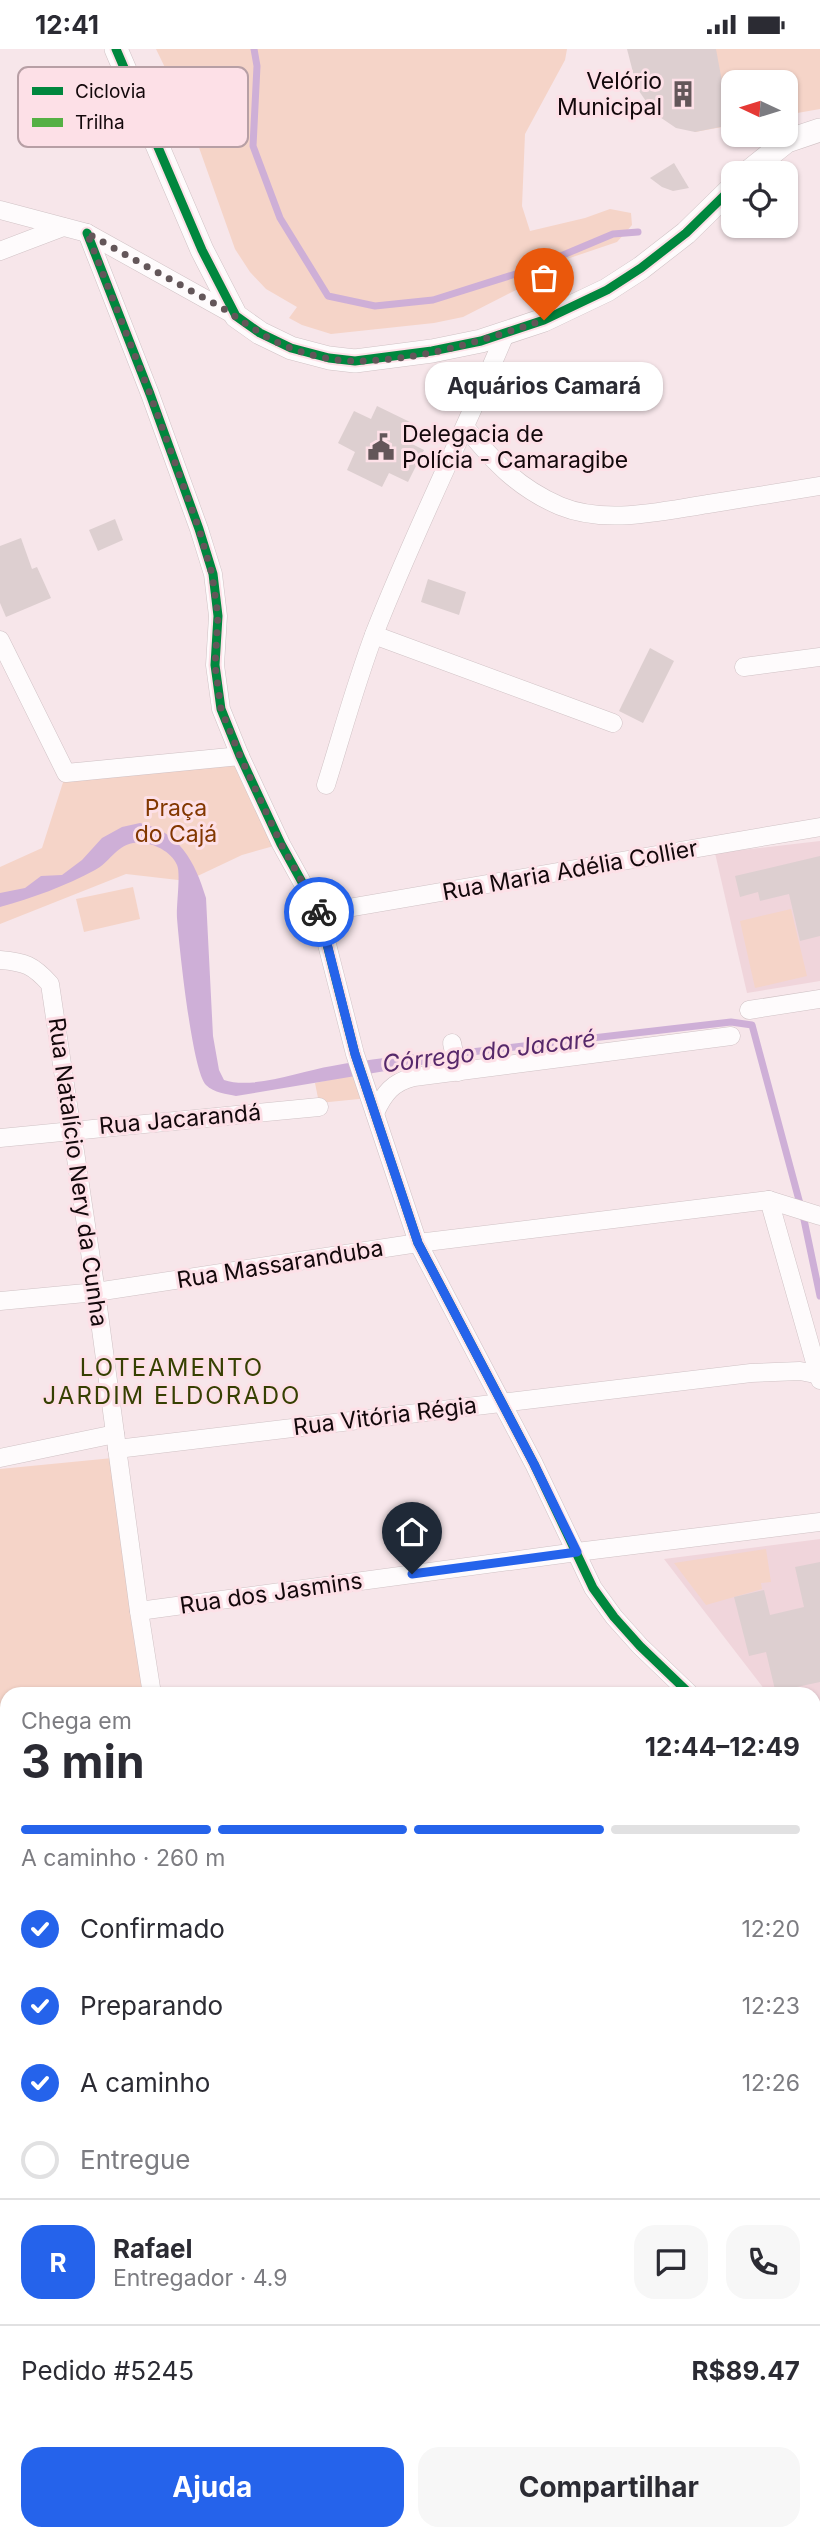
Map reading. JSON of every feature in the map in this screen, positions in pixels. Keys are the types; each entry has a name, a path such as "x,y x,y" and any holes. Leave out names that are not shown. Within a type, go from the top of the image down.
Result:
{"street":[{"path":"116,49 124,67"},
{"path":"762,161 787,141 820,130"},
{"path":"158,147 202,250 236,316"},
{"path":"0,210 87,233 236,316 260,333 291,348 329,358 355,361 432,351 481,341 544,320 607,290 686,233 721,199"},
{"path":"0,251 63,227"},
{"path":"87,233 154,406 199,529 212,574 218,616 215,665 221,709 281,844 319,913 355,1054 418,1243 593,1588 614,1617 678,1687"},
{"path":"326,785 374,635 417,531 466,428 506,332"},
{"path":"466,428 496,464 521,485 562,506 603,516 645,513 820,486"},
{"path":"374,635 613,723"},
{"path":"0,640 66,773 240,756"},
{"path":"744,667 820,657"},
{"name":"Rua Maria Adélia Collier","path":"319,913 820,827"},
{"name":"Rua Natalício Nery da Cunha","path":"0,960 36,967 50,984 151,1687"},
{"path":"749,1010 820,999"},
{"path":"373,1106 390,1087 402,1080 457,1070 731,1036"},
{"path":"453,1045 457,1070"},
{"name":"Rua Jacarandá","path":"0,1137 319,1107"},
{"path":"772,1200 816,1215"},
{"path":"772,1200 820,1377"},
{"name":"Rua Massaranduba","path":"0,1301 96,1292 418,1243 772,1200"},
{"name":"Rua Vitória Régia","path":"0,1458 116,1441 501,1402 751,1373 800,1371 820,1377"},
{"name":"Rua dos Jasmins","path":"138,1611 820,1522"}],"shaded area":[{"name":"Córrego do Jacaré","path":"140,823 154,827 175,841 191,860 202,885 206,898 213,1036 219,1070 224,1080 249,1083 320,1068 441,1051 445,1061 236,1096 209,1088 201,1075 191,1033 177,918 178,869 170,855 158,847 133,843 117,851 100,867 84,876 0,907 0,893 25,888 41,876 62,875 82,860 102,838 122,827"},
{"path":"820,841 820,981 747,993 715,853"},
{"path":"820,1539 820,1687 763,1687 664,1559"}],"green space":[{"path":"156,49 567,49 565,60 525,134 522,206 530,231 610,209 631,213 632,225 617,242 555,263 520,288 463,317 434,323 331,334 302,325 289,318 297,307 266,289 250,272 235,249 199,147 248,147 248,67 165,67"},
{"name":"Velório Municipal","path":"629,49 820,49 820,109 798,113 798,70 721,70 721,127 695,132"},
{"name":"Praça do Cajá","path":"240,756 281,844 242,855 187,881 126,874 0,924 0,867 42,848 66,773"},
{"path":"133,887 140,919 84,932 76,899"},
{"path":"791,909 807,976 755,988 740,921"},
{"path":"361,1073 369,1098 319,1103 315,1083"},
{"path":"123,1457 159,1687 0,1687 0,1469"},
{"path":"766,1549 771,1582 761,1583 762,1589 706,1605 674,1563"}],"building":[{"name":"Velório Municipal","path":"627,49 716,49 721,76 721,127 695,132 676,128 654,113 637,88"},
{"path":"674,163 689,188 673,191 650,178"},
{"name":"Delegacia de Polícia - Camaragibe","path":"377,406 412,423 404,440 424,450 408,482 389,473 382,487 347,470 355,452 338,443 354,411 371,419"},
{"path":"115,519 123,540 98,551 89,530"},
{"path":"21,538 32,569 37,567 51,598 6,617 0,603 0,546"},
{"path":"428,579 466,592 459,615 421,602"},
{"path":"650,648 674,661 643,723 619,711"},
{"path":"820,856 820,936 800,941 789,894 760,901 758,892 740,897 735,876"},
{"path":"820,1562 820,1682 797,1687 774,1687 766,1652 749,1656 734,1597 764,1590 770,1615 804,1607 795,1567"}],"waterway":[{"path":"254,49 257,66 253,146 280,218 328,296 375,306 433,300 525,271 613,234 638,232"},
{"name":"Córrego do Jacaré","path":"436,1056 731,1022 752,1025 803,1215 820,1296"}],"cycle path":[{"path":"116,49 124,67"},
{"path":"158,147 202,250 236,316 260,333 291,348 329,358 355,361 432,351 481,341 544,320 607,290 641,268 686,233 721,199"},
{"path":"87,233 150,394 213,574 218,616 215,665 221,709 281,844 319,913 355,1054 418,1243 534,1464 593,1588 640,1646 683,1687"}],"way so far":[{"path":"319,912 281,844 221,709 215,665 218,616 212,574 199,529 150,394 87,233 236,316 260,333 291,348 329,358 355,361 395,358 481,341 544,320"}],"place":[{"name":"Velório Municipal","path":"683,94"},
{"name":"Aquários Camará","path":"544,320"},
{"name":"Delegacia de Polícia - Camaragibe","path":"381,447"}],"district":[{"name":"LOTEAMENTO JARDIM ELDORADO","path":"172,1381"}],"route":[{"path":"319,912 355,1054 418,1243 577,1552 412,1574"}]}
